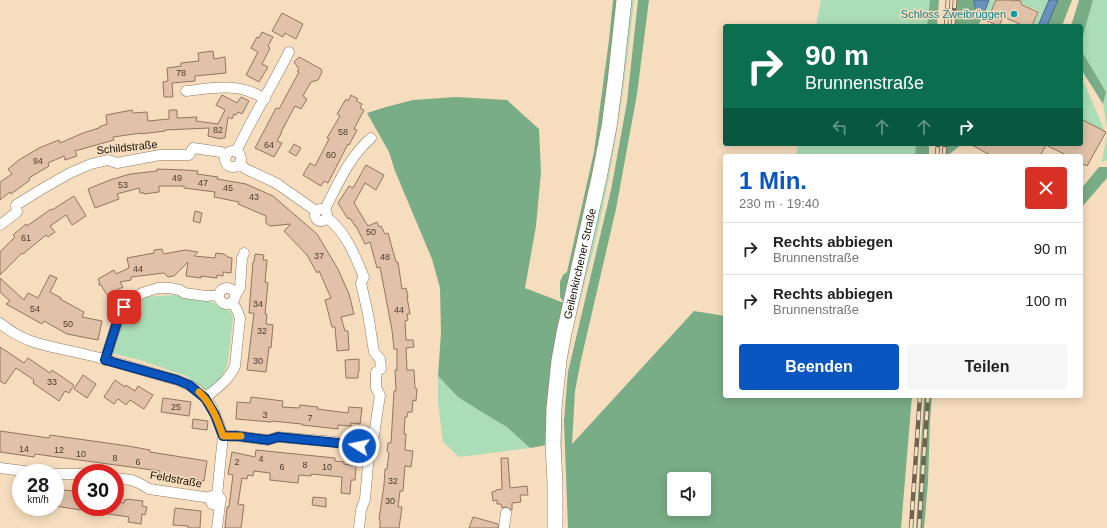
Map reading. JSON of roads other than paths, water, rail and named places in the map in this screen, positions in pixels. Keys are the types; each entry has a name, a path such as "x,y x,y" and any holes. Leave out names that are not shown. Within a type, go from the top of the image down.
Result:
{"main road":[{"name":"Geilenkirchener Straße","path":"555,528 553,444 554,408 559,360 609,127 624,0"}],"street":[{"path":"236,152 289,52"},
{"path":"186,91 236,88 251,92 264,99"},
{"path":"322,213 352,158 371,138"},
{"name":"Schildstraße","path":"0,225 17,212 16,206 67,174 91,164 108,160 117,163 160,155 189,155 193,148 221,152 226,157 227,164 230,166 233,167 240,164 246,170 276,183 322,213 333,222 352,250 364,278 361,283 374,352 380,359 381,369 376,372 376,388 380,395 374,435 370,441 374,445 374,448 369,454 365,499 361,510 359,528"},
{"path":"226,157 230,152 236,152 241,157 240,164"},
{"path":"205,398 226,379 235,366 240,318 236,308 234,299 232,289 222,289 219,295 219,299 226,304 234,299 240,288 242,258 244,253"},
{"path":"105,360 119,316 124,307 142,293 158,288 170,288 180,290 184,293 206,296 219,295"},
{"path":"0,323 10,332 36,344 88,354 177,380 189,385 205,398 215,415 223,436 237,436 268,440 278,437 359,446"},
{"name":"Feldstraße","path":"124,479 131,480 149,489 217,500 223,436"},
{"path":"359,446 363,441 370,441"},
{"path":"359,446 362,453 369,454"},
{"path":"0,468 12,470"},
{"path":"217,500 217,528"},
{"path":"504,528 506,513"}],"water":[{"path":"974,0 989,0 983,16 976,10"},
{"path":"1049,0 1058,0 1048,24 1039,24"}],"railway":[{"path":"946,24 948,0"},
{"path":"953,24 955,0"},
{"path":"937,154 938,146"},
{"path":"944,154 945,146"},
{"path":"911,528 920,398"},
{"path":"919,528 928,398"}],"place":[{"name":"Schloss Zweibrüggen","path":"1014,14"}]}
